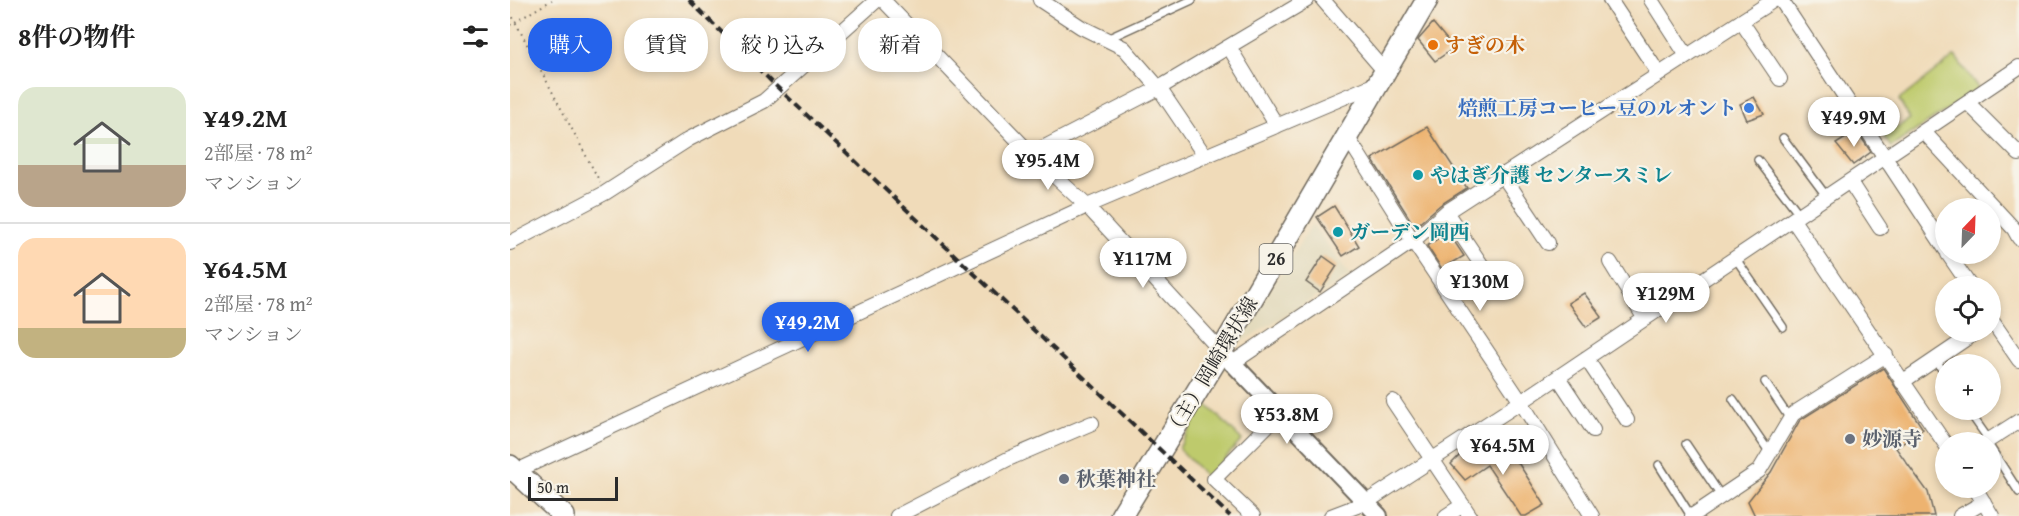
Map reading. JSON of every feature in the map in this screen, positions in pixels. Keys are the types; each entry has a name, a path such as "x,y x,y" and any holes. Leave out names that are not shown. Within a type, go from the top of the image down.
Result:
{"main road":[{"name":"（主）岡崎環状線","path":"1121,516 1226,357 1427,0"},
{"path":"512,470 564,516"}],"street":[{"path":"510,243 605,193 689,139 764,101 877,0"},
{"path":"883,0 1031,154 1087,206 1226,357 1379,516"},
{"path":"1040,0 1073,23 1124,48 1159,88 1205,156"},
{"path":"1031,154 1159,88 1307,0"},
{"path":"512,470 1087,206 1277,126 1383,77 1323,0"},
{"path":"1610,0 1659,74"},
{"path":"1651,0 1687,56"},
{"path":"1226,357 1413,241 1446,212 1774,0"},
{"path":"1781,0 1935,233"},
{"path":"1741,21 1780,79"},
{"path":"1229,47 1277,126"},
{"path":"1332,516 1365,502 1521,402 2019,66"},
{"path":"1967,102 2019,154"},
{"path":"1924,132 2017,230"},
{"path":"1348,138 1593,516"},
{"path":"1503,174 1548,243"},
{"path":"1850,182 1880,228"},
{"path":"1446,212 1495,285"},
{"path":"1796,217 1937,432"},
{"path":"1610,262 1646,319"},
{"path":"2001,335 2019,360"},
{"path":"1902,382 1960,342"},
{"path":"1692,516 1759,471 1792,414 1886,355"},
{"path":"1586,358 1627,420"},
{"path":"1558,377 1593,430"},
{"path":"1393,401 1466,511 1446,516"},
{"path":"1253,516 1214,479 1280,413"},
{"path":"2001,433 2019,420"},
{"path":"897,516 1008,459 1092,423"},
{"path":"1981,498 1992,516"},
{"path":"1960,516 1984,502"}],"lane":[{"path":"1106,39 1192,0"},
{"path":"1783,138 1827,197"},
{"path":"1758,160 1796,217"},
{"path":"1736,258 1783,327"},
{"path":"1765,382 1790,419"},
{"path":"1733,399 1770,453"},
{"path":"1686,444 1721,496"},
{"path":"2001,464 2019,492"},
{"path":"1659,465 1692,516"}],"path":[{"path":"510,25 552,0"},
{"path":"510,12 605,193"}],"shaded area":[{"path":"1312,224 1350,276 1236,345"}],"green space":[{"path":"1955,56 1979,89 1891,147 1883,136 1910,119 1899,100"},
{"path":"1205,403 1242,440 1207,478 1179,448"}],"building":[{"path":"1433,23 1454,48 1435,61 1418,40"},
{"path":"1754,97 1764,114 1747,120 1740,104"},
{"name":"やはぎ介護 センタースミレ","path":"1427,127 1467,188 1440,205 1415,227 1372,159"},
{"path":"1857,131 1871,152 1853,165 1836,144"},
{"name":"ガーデン岡西","path":"1334,206 1359,246 1343,256 1317,217"},
{"path":"1448,232 1464,256 1442,269 1427,246"},
{"path":"1323,256 1337,266 1320,292 1306,282"},
{"path":"1584,293 1602,317 1586,327 1568,303"},
{"name":"妙源寺","path":"1883,368 1923,429 1896,448 1928,492 1934,516 1755,516 1748,501 1771,472 1800,420"},
{"path":"1503,439 1545,505 1526,516 1521,516 1487,465 1465,480 1451,464 1464,451 1470,460"}],"railway":[{"path":"689,0 775,85 1230,516"}],"place":[{"name":"すぎの木","path":"1433,45"},
{"name":"焙煎工房コーヒー豆のルオント","path":"1749,108"},
{"name":"やはぎ介護 センタースミレ","path":"1418,175"},
{"name":"ガーデン岡西","path":"1338,232"},
{"name":"妙源寺","path":"1850,439"},
{"name":"秋葉神社","path":"1064,479"}]}
